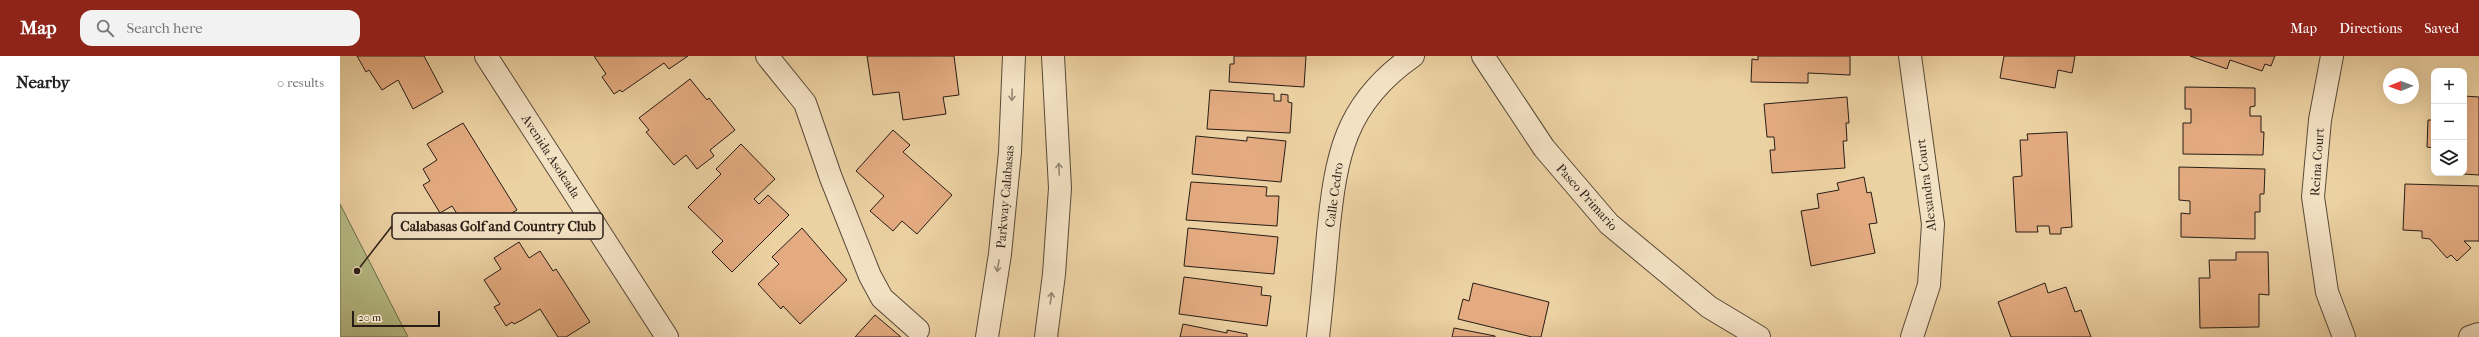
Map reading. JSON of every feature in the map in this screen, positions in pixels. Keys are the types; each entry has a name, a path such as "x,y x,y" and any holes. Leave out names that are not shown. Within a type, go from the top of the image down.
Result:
{"street":[{"name":"Avenida Asoleada","path":"486,56 667,337"},
{"path":"767,56 805,103 831,178 870,276 882,298 918,330"},
{"name":"Parkway Calabasas","path":"986,337 1000,254 1010,152 1014,56"},
{"path":"1046,337 1054,274 1060,188 1053,56"},
{"name":"Calle Cedro","path":"1318,337 1334,180 1340,150 1356,115 1365,103 1389,73 1413,56"},
{"name":"Paseo Primario","path":"1483,56 1544,148 1608,224 1709,307 1759,337"},
{"name":"Alexandra Court","path":"1910,56 1933,224 1929,285 1912,337"},
{"name":"Reina Court","path":"2332,56 2320,120 2313,197 2327,292 2344,337"},
{"path":"2470,337 2479,334"}],"green space":[{"path":"340,204 408,337 340,337"}],"building":[{"path":"357,56 424,56 443,92 413,109 398,80 382,90 369,70 366,72"},
{"path":"594,56 688,56 669,69 664,63 622,92 620,90 614,94 602,77 606,74"},
{"path":"867,56 954,56 959,95 943,97 946,114 903,120 899,92 873,95"},
{"path":"1234,56 1306,56 1304,87 1229,82 1230,64 1234,64"},
{"path":"1758,56 1850,56 1850,75 1808,73 1808,83 1751,82 1752,59 1758,60"},
{"path":"2004,56 2075,56 2072,73 2058,70 2055,88 2000,78"},
{"path":"2190,56 2275,56 2271,66 2265,64 2262,71 2230,60 2227,69"},
{"path":"690,79 707,100 709,98 735,130 710,150 714,156 697,169 686,155 674,165 646,132 649,130 639,118"},
{"path":"2185,87 2255,88 2255,106 2250,107 2250,116 2261,116 2261,132 2264,132 2263,155 2183,154 2183,123 2191,123 2191,109 2185,109"},
{"path":"1210,90 1274,94 1274,101 1281,101 1281,94 1288,95 1288,102 1292,103 1290,133 1207,129"},
{"path":"2467,96 2479,97 2479,175 2467,174"},
{"path":"1847,97 1849,123 1846,123 1847,141 1843,141 1845,168 1772,173 1770,150 1775,150 1774,137 1767,137 1764,104"},
{"path":"2428,120 2431,120 2431,148 2427,147"},
{"path":"463,123 517,210 490,226 488,223 470,234 452,206 440,213 423,185 430,181 423,169 437,160 427,144"},
{"path":"893,130 910,145 903,152 952,195 917,234 902,221 893,231 870,211 884,196 856,171"},
{"path":"2067,132 2072,227 2061,228 2061,234 2050,234 2049,226 2037,226 2038,232 2016,232 2013,177 2022,176 2020,140 2028,140 2027,134"},
{"path":"1196,136 1247,141 1247,137 1286,141 1281,182 1192,174"},
{"path":"741,144 775,179 754,199 759,204 768,195 789,215 732,272 712,252 723,241 688,207 721,174 716,169"},
{"path":"2179,167 2265,169 2264,194 2260,194 2260,212 2255,212 2255,239 2181,237 2181,213 2190,214 2190,201 2179,200"},
{"path":"1864,177 1867,193 1871,192 1877,223 1869,224 1875,253 1811,266 1801,211 1819,208 1817,194 1839,190 1837,183"},
{"path":"1191,182 1267,187 1266,196 1279,196 1277,226 1186,220"},
{"path":"2405,184 2479,186 2479,241 2464,241 2471,248 2457,261 2451,255 2447,258 2430,239 2422,238 2422,231 2403,230"},
{"path":"802,228 847,280 800,324 783,306 781,309 758,284 779,264 772,257"},
{"path":"1188,228 1278,237 1274,274 1184,266"},
{"path":"519,242 529,258 540,251 553,271 556,269 590,322 566,337 558,337 540,309 514,324 512,322 506,326 494,307 500,304 484,280 501,269 494,258"},
{"path":"2236,252 2268,252 2269,295 2259,294 2259,327 2200,328 2199,278 2210,278 2209,260 2236,260"},
{"path":"1184,277 1262,287 1261,295 1271,296 1267,326 1179,314"},
{"path":"1473,283 1549,302 1541,337 1532,337 1458,319 1463,299 1469,301"},
{"path":"2045,283 2048,293 2066,287 2075,312 2081,310 2091,337 2011,337 1998,302"},
{"path":"875,315 901,337 855,337"},
{"path":"1183,324 1227,333 1227,330 1247,334 1247,337 1180,337"},
{"path":"1454,328 1495,336 1495,337 1452,337"}],"place":[{"name":"Calabasas Golf and Country Club","path":"357,271"}]}
